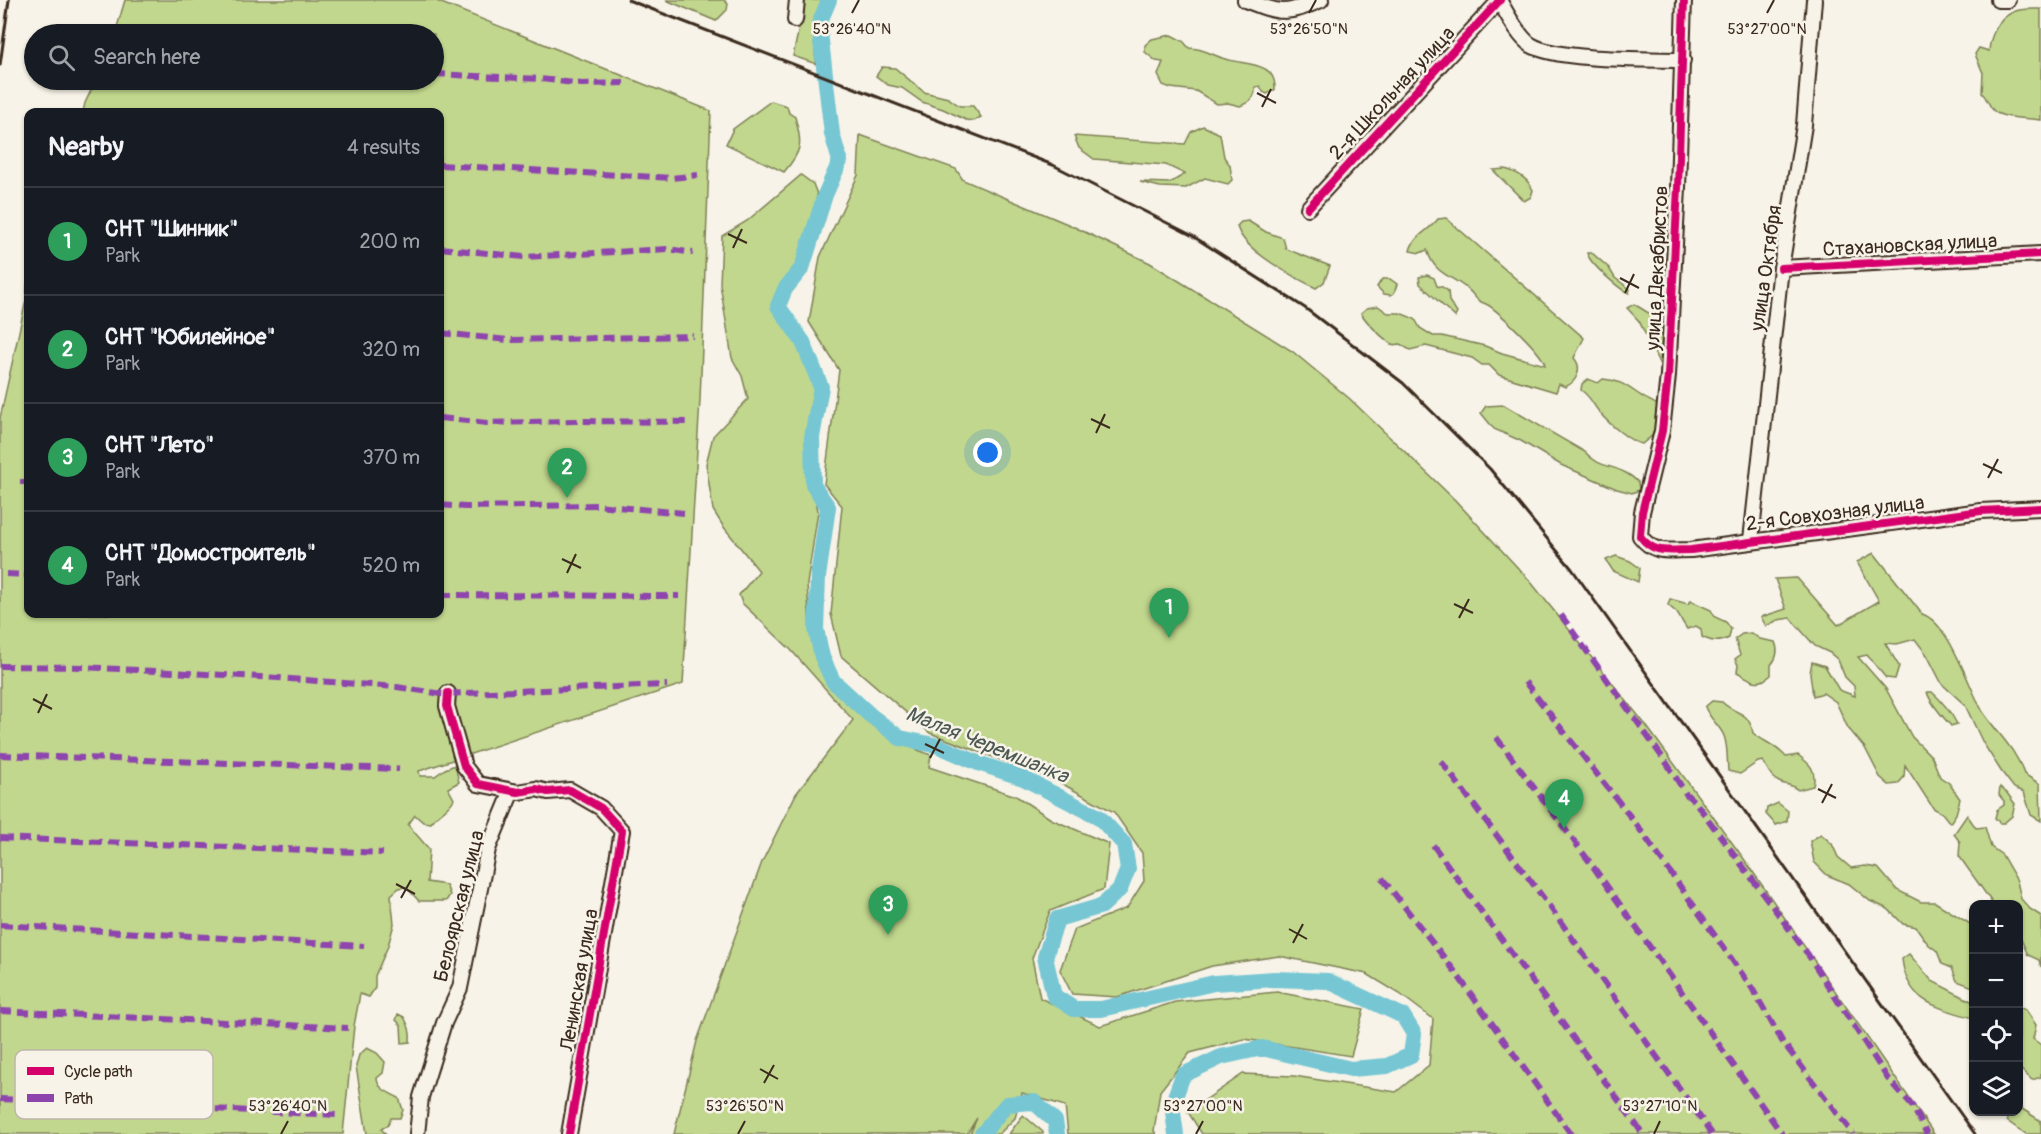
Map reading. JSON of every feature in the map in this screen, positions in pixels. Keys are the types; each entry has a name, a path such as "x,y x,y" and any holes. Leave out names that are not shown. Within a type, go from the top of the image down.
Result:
{"street":[{"path":"795,21 797,0"},
{"path":"1245,0 1272,10 1295,12 1321,0"},
{"path":"1499,0 1513,24 1530,45 1554,53 1683,60"},
{"name":"2-я Школьная улица","path":"1308,208 1499,0"},
{"name":"улица Декабристов","path":"1640,536 1642,512 1662,431 1668,375 1684,0"},
{"name":"улица Октября","path":"1751,540 1781,268 1804,124 1814,0"},
{"path":"1998,0 2008,0"},
{"name":"Стахановская улица","path":"1781,268 2041,254"},
{"name":"2-я Совхозная улица","path":"1640,536 1647,546 1654,549 1691,550 1751,540 1981,511 2041,507"},
{"path":"448,693 447,706 464,766 478,784 512,791"},
{"name":"Ленинская улица","path":"512,791 570,790 602,808 622,831 569,1134"},
{"name":"Белоярская улица","path":"417,1134 421,1097 444,1023 460,988 488,849 512,791"}],"green space":[{"path":"125,0 434,0 711,111 700,400 683,684 419,771 420,776 435,776 455,765 459,782 448,788 454,799 451,803 431,823 423,822 415,815 408,825 429,849 427,882 446,885 450,895 446,901 419,901 406,887 399,888 391,895 394,924 388,946 375,976 375,988 369,997 360,994 354,1026 343,1134 0,1134 0,418 24,309 24,618 444,618 444,108 84,108 91,90 444,90 444,24 118,24"},
{"path":"666,0 724,0 728,4 727,10 716,21"},
{"path":"805,0 823,0 813,22 816,64 793,56"},
{"path":"2041,9 2041,120 2002,115 1993,110 1982,93 1983,73 1975,54 1979,48 1989,51 1996,28 2008,15 2019,10"},
{"path":"1171,35 1183,41 1189,48 1265,69 1271,74 1275,90 1267,94 1260,86 1255,87 1252,99 1240,106 1228,103 1217,104 1196,91 1163,85 1158,75 1163,62 1156,61 1145,52 1145,45 1152,39"},
{"path":"882,67 895,68 924,92 948,98 960,106 973,106 981,117 974,121 966,120 922,102 902,88 888,85 876,76"},
{"path":"771,101 787,106 789,113 795,117 799,134 798,152 784,172 726,144 733,129"},
{"path":"1203,126 1220,134 1224,157 1230,165 1232,180 1228,184 1205,178 1186,188 1160,187 1140,182 1170,183 1185,174 1166,165 1094,159 1079,148 1074,136 1185,144 1191,132"},
{"path":"860,135 956,169 963,180 1070,225 1150,263 1292,351 1350,399 1455,500 1530,581 1645,724 1744,859 1934,1134 1202,1134 1188,1112 1243,1074 1294,1076 1396,1092 1429,1065 1433,1019 1400,994 1367,974 1279,956 1212,966 1117,997 1072,994 1060,970 1075,929 1127,908 1144,881 1142,853 1114,812 1059,782 930,733 841,656 831,614 842,506 824,484 839,370 809,322 820,257 858,175"},
{"path":"1505,169 1518,174 1528,182 1533,190 1531,197 1524,201 1493,170"},
{"path":"801,175 813,184 817,194 812,235 802,268 785,289 778,306 803,342 821,387 812,437 813,485 818,511 807,584 810,628 822,671 905,745 931,755 929,767 1016,796 1051,819 1109,844 1104,889 1050,911 1032,958 1040,998 1100,1026 1175,1002 1277,992 1364,1009 1351,1056 1244,1039 1190,1053 1160,1091 1154,1131 1156,1134 1068,1134 1065,1106 1022,1093 1015,1118 999,1134 970,1134 977,1118 967,1134 674,1134 697,1041 762,862 796,794 853,720 791,650 742,603 739,595 759,571 713,510 706,464 713,436 748,399 742,376 732,358 720,284 722,236 747,221"},
{"path":"1446,218 1584,338 1574,358 1578,370 1573,382 1565,387 1559,384 1556,392 1499,375 1489,365 1482,365 1472,358 1426,346 1410,350 1400,344 1392,345 1364,317 1361,313 1367,308 1378,306 1388,313 1400,313 1415,319 1420,328 1433,336 1485,346 1545,365 1529,343 1501,316 1479,301 1460,283 1438,269 1427,250 1420,253 1410,251 1418,237 1438,219"},
{"path":"1248,221 1266,232 1283,238 1286,249 1330,266 1324,282 1316,288 1258,253 1241,235 1237,226 1241,222"},
{"path":"1587,253 1592,253 1609,268 1615,278 1630,289 1629,293 1605,276"},
{"path":"1427,275 1434,278 1437,286 1448,291 1449,301 1457,313 1455,317 1420,284 1419,277"},
{"path":"1382,279 1390,279 1397,284 1394,293 1384,294 1377,287"},
{"path":"1634,304 1660,320 1664,327 1665,357 1660,365 1639,321 1627,308"},
{"path":"1588,379 1598,383 1603,379 1620,383 1660,407 1654,434 1642,444 1632,440 1613,426 1581,390 1582,384"},
{"path":"1504,405 1585,452 1595,461 1629,475 1638,482 1639,490 1632,493 1617,489 1561,465 1521,441 1494,429 1481,413 1486,406"},
{"path":"1874,553 1922,614 1941,629 1983,712 2011,749 2024,774 2040,784 2041,821 2031,815 2024,792 2014,788 2001,771 1983,743 1965,705 1942,684 1927,655 1915,639 1897,644 1885,643 1899,666 1895,679 1886,678 1867,655 1858,657 1886,689 1912,737 1932,757 1940,777 1949,783 1960,799 1956,814 1950,823 1942,813 1933,808 1905,765 1904,777 1898,784 1889,785 1880,777 1865,748 1848,728 1836,702 1823,693 1813,696 1810,673 1812,662 1825,666 1839,690 1855,696 1854,686 1845,677 1838,660 1830,653 1815,646 1790,618 1778,620 1766,626 1761,617 1786,609 1775,579 1797,578 1838,625 1879,601 1857,562"},
{"path":"1616,556 1640,568 1638,582 1613,571 1606,560"},
{"path":"1670,599 1688,604 1691,601 1711,610 1715,617 1726,622 1731,629 1729,638 1712,641 1702,637 1701,629 1696,626 1687,629 1677,613 1668,605"},
{"path":"1751,633 1760,639 1775,642 1777,648 1775,660 1771,665 1771,675 1758,682 1737,672 1738,665 1735,659 1740,655 1735,639 1742,634"},
{"path":"1927,692 1932,692 1940,700 1957,724 1951,726"},
{"path":"1712,701 1722,702 1745,717 1753,733 1786,757 1798,755 1802,758 1813,772 1813,786 1798,790 1779,782 1771,775 1763,761 1740,774 1728,771 1724,736 1705,707"},
{"path":"2000,787 2015,804 2012,816 2004,823 2000,823 1995,818 1997,810 2004,805 1999,795"},
{"path":"1778,803 1788,811 1787,821 1776,825 1766,814 1767,808"},
{"path":"1967,815 1976,828 1985,827 1991,847 2002,855 2017,881 2022,900 1990,900 1959,856 1960,842 1954,834"},
{"path":"1821,834 1832,844 1838,857 1851,868 1865,866 1878,868 1897,890 1921,902 1935,902 1969,923 1969,986 1957,981 1952,968 1942,964 1937,951 1928,944 1916,927 1903,924 1888,909 1870,901 1849,884 1827,875 1814,862 1810,841"},
{"path":"2023,901 2041,916 2041,967 2039,960 2028,955 2023,944"},
{"path":"1909,954 1932,981 1969,1000 1969,1017 1936,1006 1917,994 1905,974 1902,959"},
{"path":"2023,1009 2036,1025 2033,1039 2041,1045 2041,1077 2032,1080 2023,1072"},
{"path":"398,1014 404,1017 407,1023 410,1042 402,1043 401,1025 396,1020"},
{"path":"367,1048 377,1053 385,1062 383,1073 377,1078 379,1085 399,1098 403,1110 400,1118 391,1118 388,1125 381,1129 386,1134 367,1134 356,1066 359,1055"},
{"path":"2023,1110 2041,1121 2041,1134 2026,1134 2007,1121 2006,1116 2023,1116"},
{"path":"1023,1115 1043,1132 1043,1134 1009,1134"}],"waterway":[{"name":"Малая Черемшанка","path":"829,0 819,24 832,134 840,161 825,195 802,268 785,289 778,306 803,342 821,387 812,437 813,485 828,507 818,577 816,629 822,657 833,681 870,715 900,738 939,746 978,763 1023,778 1099,817 1124,844 1128,869 1120,889 1102,906 1057,919 1045,957 1054,996 1074,1009 1101,1009 1214,983 1275,979 1328,981 1403,1016 1414,1034 1411,1055 1387,1066 1351,1069 1262,1048 1221,1057 1183,1075 1172,1105 1176,1134"},
{"name":"Малая Черемшанка","path":"982,1134 1007,1104 1034,1102 1055,1121 1057,1134"}],"railway":[{"path":"0,65 9,0"},
{"path":"628,0 1053,165 1191,235 1305,308 1403,383 1490,469 1572,569 1975,1134"}],"marked path":[{"path":"444,74 541,79 582,84 624,83"},
{"path":"444,165 672,178 698,175"},
{"path":"444,248 524,257 669,249 693,253"},
{"path":"444,333 509,340 693,336"},
{"path":"444,418 487,423 689,422"},
{"path":"444,505 596,505 684,513"},
{"path":"6,574 24,575"},
{"path":"444,595 679,596"},
{"path":"1561,615 1668,765 1686,794 1696,803 1807,953 1888,1079 1913,1107 1927,1134"},
{"path":"0,666 83,667 278,678 397,687 442,694 667,685"},
{"path":"1525,682 1636,824 1752,988 1782,1041 1853,1134"},
{"path":"1496,737 1592,865 1782,1134"},
{"path":"0,755 399,769"},
{"path":"1441,761 1545,900 1712,1134"},
{"path":"0,838 383,853"},
{"path":"1433,845 1643,1134"},
{"path":"1382,878 1453,969 1571,1134"},
{"path":"0,925 364,946"},
{"path":"0,1011 348,1028"},
{"path":"0,1099 15,1100"},
{"path":"213,1109 338,1115"}],"cycle path":[{"path":"1308,208 1500,0"},
{"path":"1684,0 1678,188 1668,375 1662,431 1642,512 1640,536 1656,549 1691,550 1981,511 2041,508"},
{"path":"1781,268 2041,254"},
{"path":"448,693 447,706 464,766 478,784 518,792 536,789 548,792 570,790 601,808 622,831 569,1134"}],"place":[{"name":"СНТ \"Юбилейное\"","path":"567,498"},
{"name":"СНТ \"Шинник\"","path":"1169,638"},
{"name":"СНТ \"Домостроитель\"","path":"1564,829"},
{"name":"СНТ \"Лето\"","path":"888,935"}]}
